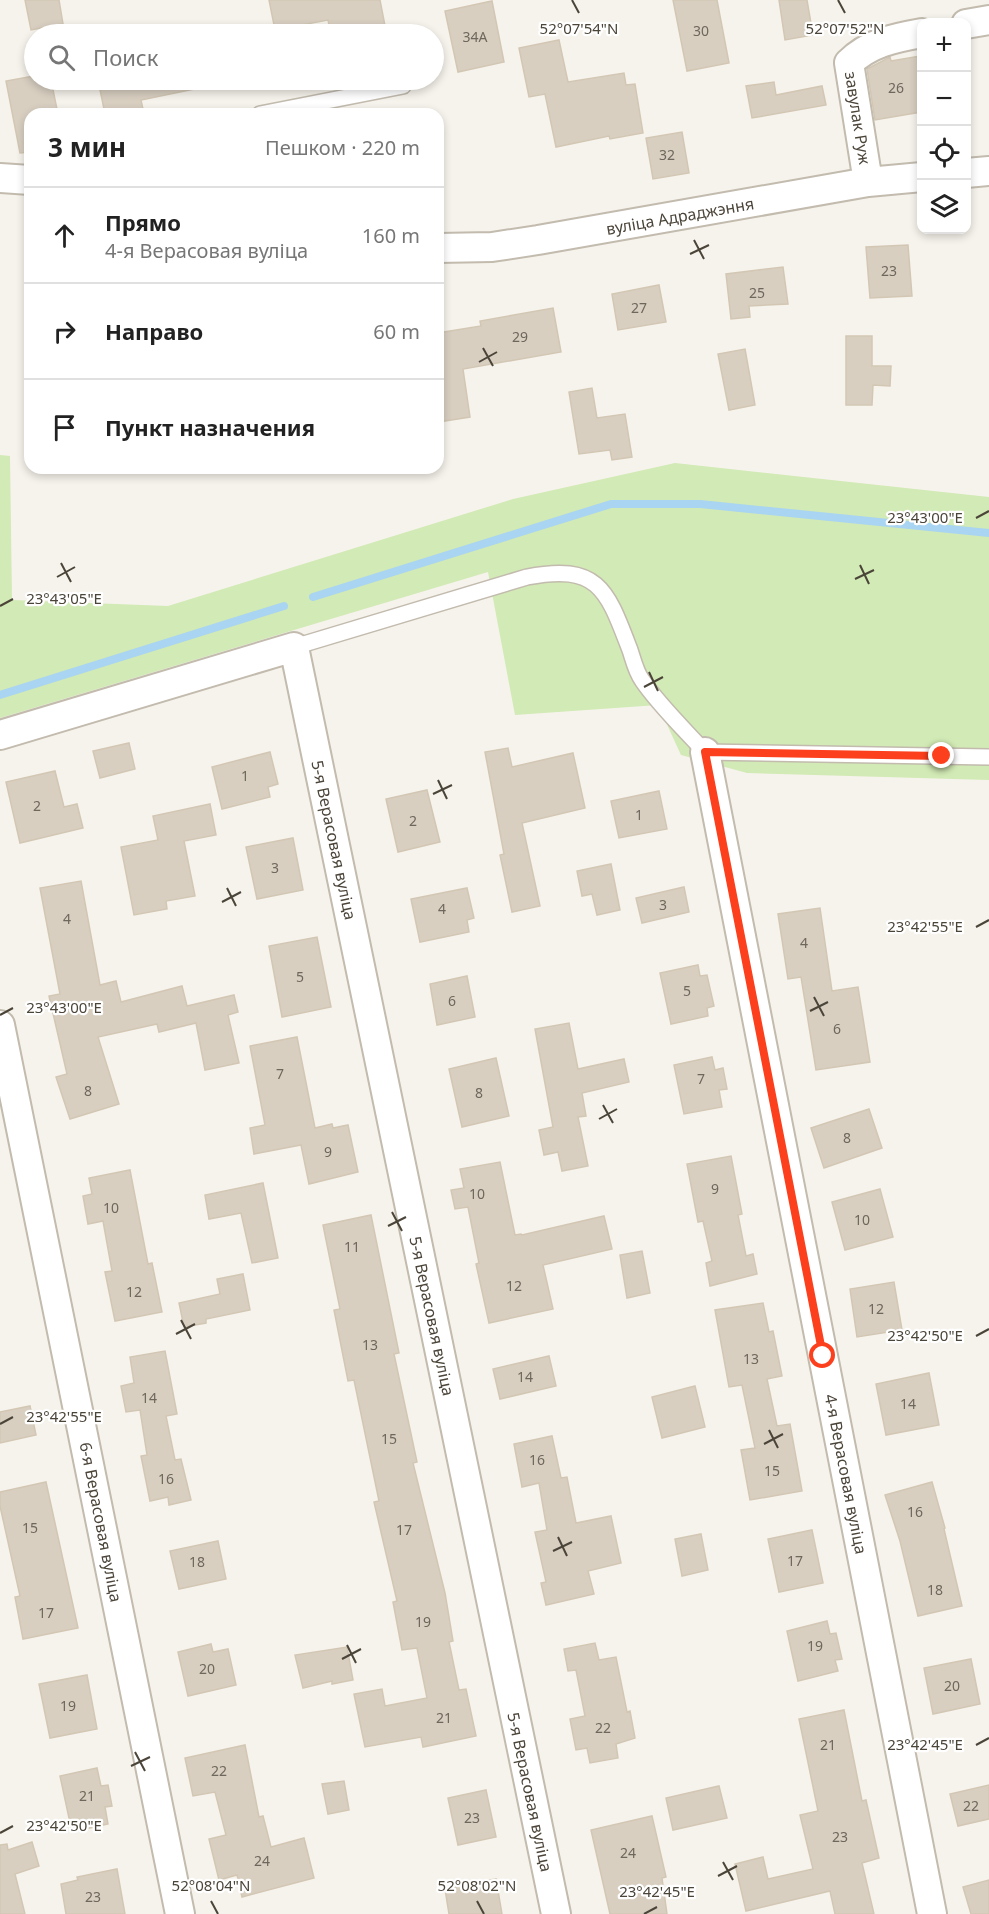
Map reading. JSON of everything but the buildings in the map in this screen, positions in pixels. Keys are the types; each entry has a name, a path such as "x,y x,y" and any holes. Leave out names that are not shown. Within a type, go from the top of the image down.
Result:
{"street":[{"path":"971,23 989,20"},
{"name":"завулак Руж","path":"868,182 849,63 861,51 884,41 917,34"},
{"path":"971,173 989,171"},
{"name":"вуліца Адраджэння","path":"444,248 492,247 868,182 917,177"},
{"path":"0,178 24,180"},
{"path":"0,735 294,647"},
{"name":"5-я Верасовая вуліца","path":"294,647 556,1914"},
{"name":"4-я Верасовая вуліца","path":"705,752 932,1914"},
{"name":"6-я Верасовая вуліца","path":"0,1025 180,1914"}],"lane":[{"path":"291,108 383,90"},
{"path":"294,647 527,577 547,573 567,573 600,586 610,602 641,679 705,752 989,757"}],"green space":[{"path":"0,455 10,456 12,600 168,606 513,499 675,463 989,497 989,780 747,773 681,755 658,705 515,715 488,572 0,718"}],"waterway":[{"path":"313,597 611,504 700,504 989,533"},
{"path":"0,695 284,606"}],"route":[{"path":"823,1356 705,752 942,756"}]}
